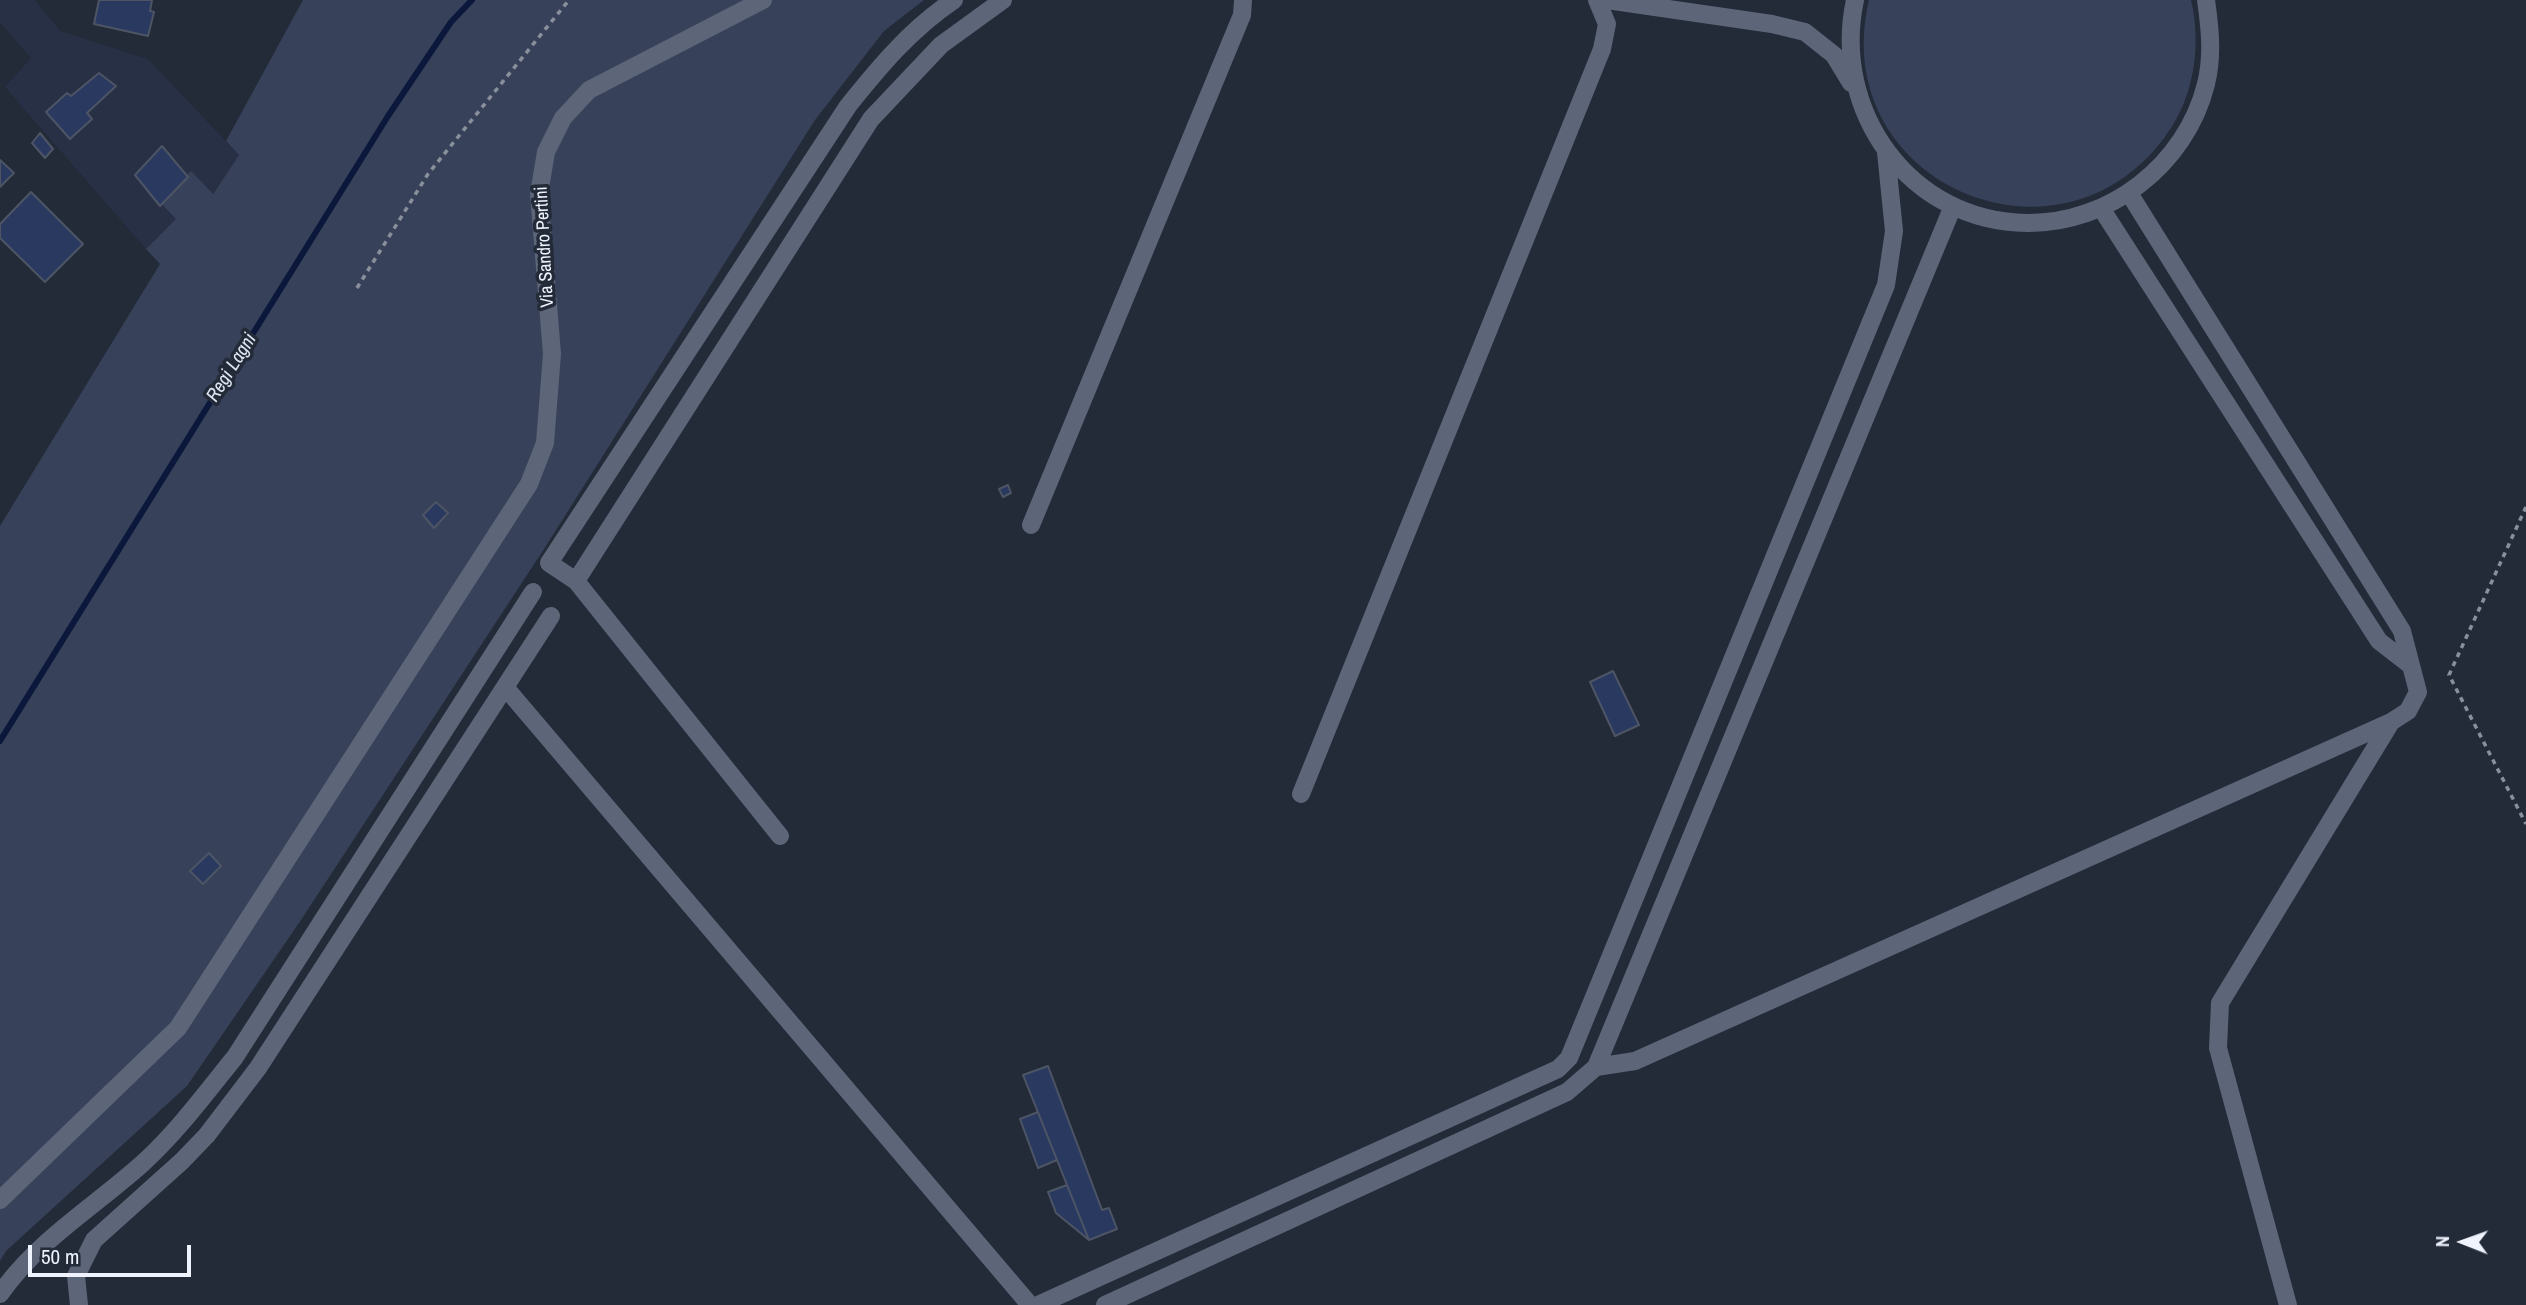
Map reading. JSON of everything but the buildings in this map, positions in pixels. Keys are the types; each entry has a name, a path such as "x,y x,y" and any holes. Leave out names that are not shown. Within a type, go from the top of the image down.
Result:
{"street":[{"name":"Via Sandro Pertini","path":"0,1200 178,1028 508,521 529,484 545,443 552,354 538,194 546,152 563,118 589,90 763,0"},
{"path":"780,836 576,580 550,563 848,106 882,62 916,28 954,0"},
{"path":"576,580 871,119 941,45 1003,0"},
{"path":"1031,525 1242,15 1243,0"},
{"path":"1301,794 1602,49 1607,24 1597,0"},
{"path":"1607,0 1772,24 1805,32 1834,55 1855,89 1867,122 1886,152 1916,183 1953,206 1989,218 2026,223 2064,219 2101,208 2129,193 2164,164 2190,127 2206,84 2211,39 2206,0"},
{"path":"1855,0 1849,30 1855,89"},
{"path":"1038,1305 1558,1069 1569,1058 1886,285 1894,231 1886,152"},
{"path":"1596,1067 1635,1061 2391,722 2408,711 2418,692 2402,631 2129,193"},
{"path":"1105,1305 1567,1092 1596,1067 1953,206"},
{"path":"2101,208 2379,641 2410,666"},
{"path":"0,1294 20,1266 44,1243 144,1162 179,1126 235,1057 533,592"},
{"path":"79,1305 76,1276 94,1240 190,1153 258,1068 551,616"},
{"path":"505,687 1030,1305"},
{"path":"2288,1305 2218,1048 2220,1003 2391,722"}],"path":[{"path":"358,288 428,174 569,0"},
{"path":"2526,507 2449,675 2526,824"}],"shaded area":[{"path":"0,0 35,0 60,31 148,59 239,155 212,194 160,202 177,219 146,249 5,87 31,58 0,22"},
{"path":"303,0 924,0 884,31 815,120 544,549 301,920 187,1086 6,1251 0,1261 0,526 160,264 146,249 176,219 160,202 191,171 213,194 239,155 226,141"},
{"path":"1869,0 2191,0 2195,50 2191,83 2171,128 2126,176 2074,201 2018,206 1964,193 1918,164 1883,120 1865,65"}],"waterway":[{"name":"Regi Lagni","path":"0,741 388,116 451,22 472,0"}]}
